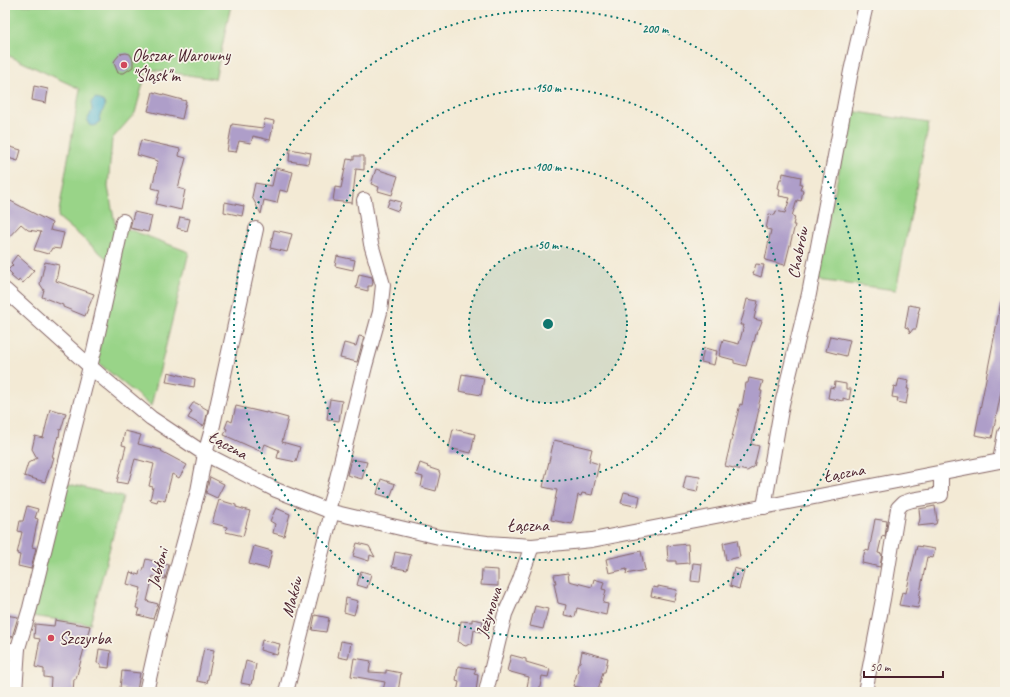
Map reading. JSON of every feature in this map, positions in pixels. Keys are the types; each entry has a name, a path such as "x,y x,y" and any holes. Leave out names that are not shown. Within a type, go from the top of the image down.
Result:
{"street":[{"name":"Chabrów","path":"764,507 782,404 809,294 851,71 866,5"},
{"name":"Maków","path":"286,692 288,679 320,563 335,486 380,312 383,285 370,244 364,200"},
{"path":"15,692 12,651 30,608 94,351 123,221"},
{"name":"Jabłoni","path":"146,692 159,634 198,491 256,229"},
{"name":"Łączna","path":"5,290 151,418 205,454 276,490 330,511 439,537 487,543 532,546 592,540 1002,461"},
{"path":"1002,461 1005,433"},
{"path":"865,692 883,599 898,508 903,503 912,500 941,495 940,473"},
{"name":"Jeżynowa","path":"486,692 505,614 519,582 532,546"}],"green space":[{"path":"5,5 231,5 215,79 147,69 135,113 112,139 108,187 115,224 189,252 151,406 96,361 118,267 58,217 80,89 5,54"},
{"path":"851,111 929,123 896,290 817,280"},
{"path":"65,483 123,497 90,624 31,616"}],"water":[{"path":"96,98 104,102 105,106 100,115 100,121 97,125 93,126 89,125 87,120 92,110 91,102"}],"building":[{"name":"Obszar Warowny \"Śląsk\"m","path":"120,54 130,54 133,60 133,67 124,73 118,73 114,63 115,60"},
{"path":"34,86 48,89 46,103 32,100"},
{"path":"153,92 186,101 182,119 148,111"},
{"path":"265,119 274,121 270,140 253,136 251,143 239,141 236,152 227,151 232,124 263,128"},
{"path":"141,140 180,149 179,156 186,158 178,188 185,190 181,210 156,204 160,190 152,188 158,161 137,155"},
{"path":"7,146 21,150 18,161 5,157"},
{"path":"290,149 311,153 309,164 289,161"},
{"path":"354,156 364,156 364,170 356,169 352,203 333,201 335,187 341,188 347,159 354,160"},
{"path":"276,168 293,172 288,192 280,190 277,203 264,200 261,214 252,197 255,183 272,186"},
{"path":"376,169 398,176 392,195 378,191 379,187 371,184"},
{"path":"783,173 801,177 800,184 802,184 800,190 803,190 801,201 797,200 792,216 795,217 793,225 795,225 785,265 765,260 771,230 766,229 769,214 775,215 776,211 785,213 790,198 779,196 780,189 778,188"},
{"path":"5,198 52,223 50,230 64,233 60,249 52,248 48,254 34,250 41,232 28,230 21,224 5,241"},
{"path":"390,199 401,202 398,211 387,207"},
{"path":"225,202 244,206 242,216 224,212"},
{"path":"134,212 152,216 148,232 130,228"},
{"path":"180,217 190,219 187,231 177,228"},
{"path":"274,230 292,234 287,252 270,248"},
{"path":"17,255 34,270 23,283 19,280 18,282 11,276 13,275 8,270 13,265 11,263"},
{"path":"337,256 355,260 353,270 335,266"},
{"path":"45,262 59,265 56,281 94,294 85,316 42,297 44,290 40,284"},
{"path":"756,264 764,265 761,277 753,274"},
{"path":"359,274 372,277 372,286 368,286 368,291 356,288"},
{"path":"747,299 758,301 754,319 762,321 759,329 757,330 754,342 753,341 746,366 734,363 734,360 719,356 723,340 739,344 744,325 740,325"},
{"path":"1001,302 1005,302 1005,372 992,438 975,435"},
{"path":"909,305 920,307 916,329 913,329 910,333 908,328 905,327"},
{"path":"359,336 364,337 357,362 340,358 344,343 356,346"},
{"path":"830,336 850,340 846,356 826,351"},
{"path":"704,348 717,351 714,365 701,362"},
{"path":"168,372 195,379 194,387 166,382"},
{"path":"462,374 484,378 481,395 459,391"},
{"path":"749,378 763,381 760,391 762,391 759,409 751,444 759,446 754,467 747,471 725,466 740,404 742,405 746,383 748,383"},
{"path":"899,379 909,381 906,404 897,402 898,398 892,397 894,386 897,387"},
{"path":"835,382 846,384 846,389 851,389 849,400 843,398 843,401 828,398 830,387 834,388"},
{"path":"330,399 342,401 339,421 327,419"},
{"path":"193,403 196,403 208,410 203,426 188,418 192,411 189,409"},
{"path":"236,406 288,418 282,442 300,447 296,462 277,458 279,450 265,444 262,452 224,435 227,429 225,428 228,420 232,422"},
{"path":"50,409 66,413 52,457 54,457 51,467 45,482 24,476 28,463 37,458 32,449 35,436 43,438"},
{"path":"453,429 475,434 471,453 449,448"},
{"path":"125,431 141,435 138,444 162,450 161,451 187,465 179,478 172,474 165,501 158,499 157,502 150,500 153,487 149,486 154,464 135,459 128,484 117,482 126,446 122,445"},
{"path":"554,440 592,449 589,461 599,464 592,495 582,493 581,496 578,495 572,524 551,520 557,490 543,487"},
{"path":"351,459 367,462 362,479 347,475"},
{"path":"420,463 439,471 440,474 436,491 421,487 423,477 416,475"},
{"path":"686,475 700,477 697,492 683,489"},
{"path":"210,477 224,484 217,498 206,493"},
{"path":"381,479 395,484 390,498 377,494"},
{"path":"624,492 640,496 638,507 621,503"},
{"path":"219,500 250,511 243,536 226,532 227,527 212,523"},
{"path":"27,506 38,509 35,518 38,519 32,547 36,548 31,569 18,566 20,555 17,554 22,532 18,531 20,521 23,521"},
{"path":"935,506 937,520 936,524 918,526 920,519 919,509"},
{"path":"276,508 290,514 284,536 273,533 275,524 270,521"},
{"path":"875,519 887,521 885,537 882,536 878,553 882,554 880,567 862,563 865,550 869,551"},
{"path":"737,540 740,557 726,560 723,543"},
{"path":"357,543 369,546 375,557 370,555 369,561 353,556"},
{"path":"688,544 689,563 676,564 676,561 668,561 667,546"},
{"path":"254,546 272,551 268,569 249,564"},
{"path":"917,546 935,549 933,558 927,557 918,608 899,605 902,592 906,593"},
{"path":"641,551 645,570 626,574 627,569 609,573 606,559"},
{"path":"395,552 411,555 407,570 392,567"},
{"path":"146,559 169,565 165,579 153,576 147,601 158,604 153,619 138,615 140,609 136,608 141,588 127,584 130,572 139,575 140,570 143,571"},
{"path":"693,563 702,564 700,582 691,581"},
{"path":"734,568 744,571 739,589 730,586"},
{"path":"482,569 498,570 498,586 481,585"},
{"path":"361,571 371,574 367,588 357,585"},
{"path":"568,573 569,581 592,587 594,579 604,582 602,589 606,590 603,603 608,604 606,615 577,608 575,617 564,615 566,605 558,603 554,575"},
{"path":"658,586 677,590 674,601 651,596 653,587 658,588"},
{"path":"346,598 358,601 354,615 344,612"},
{"path":"535,606 548,609 543,629 530,626"},
{"path":"5,615 18,617 12,637 5,636"},
{"path":"315,615 329,618 326,632 312,630"},
{"path":"472,619 483,621 481,632 474,630 472,644 466,646 458,642 461,621 472,622"},
{"path":"55,620 90,626 76,679 74,679 73,692 50,692 51,678 44,677 44,669 35,667 40,639 34,638 35,624 54,626"},
{"path":"262,640 280,644 277,655 260,650"},
{"path":"341,641 351,643 348,659 338,657"},
{"path":"204,648 214,650 207,683 197,681"},
{"path":"99,649 111,651 109,668 101,667 101,664 97,663"},
{"path":"582,651 608,658 598,691 573,686"},
{"path":"511,655 526,659 526,662 550,669 548,677 542,676 539,692 526,692 529,677 507,671"},
{"path":"354,658 371,661 369,672 386,673 386,670 401,673 398,692 383,690 385,682 351,676"},
{"path":"246,661 256,664 251,685 241,683"},
{"path":"458,666 476,669 474,674 478,675 476,692 457,692 459,682 456,681"},
{"path":"122,671 140,673 137,691 120,688"}],"place":[{"name":"Obszar Warowny \"Śląsk\"m","path":"124,65"},
{"name":"Szczyrba","path":"51,638"}]}
